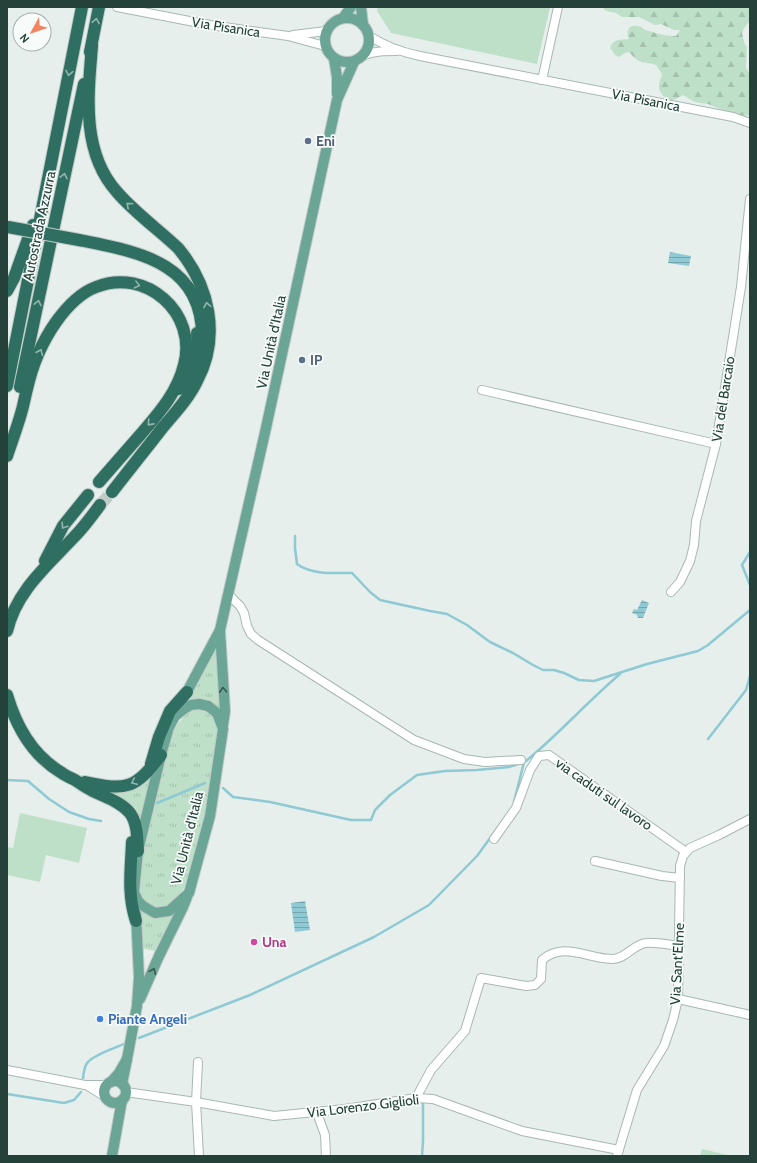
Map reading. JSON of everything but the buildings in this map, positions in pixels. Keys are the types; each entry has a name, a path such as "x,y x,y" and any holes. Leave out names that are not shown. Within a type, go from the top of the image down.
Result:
{"highway":[{"name":"Autostrada Azzurra","path":"7,386 82,7"},
{"name":"Autostrada Azzurra","path":"7,451 99,7"},
{"path":"92,46 89,114 92,144 99,163 116,191 187,258 198,277 206,298 209,323 207,354 197,382 180,406 112,492"},
{"path":"7,291 14,278 46,190"},
{"path":"7,228 125,250 150,258 161,264 185,283 198,309 202,330 202,346 195,377 180,406"},
{"path":"79,242 123,253 152,263 166,271 176,279 190,299 197,328 197,352 190,375 185,383 99,482"},
{"path":"7,456 33,370 50,332 66,309 77,299 96,286 119,283 142,286 161,296 176,310 186,338 186,357 180,377 169,400"},
{"path":"40,572 63,526 88,495"},
{"path":"7,631 18,602 32,581 76,535 100,505"},
{"path":"149,770 167,718 170,712 187,692"},
{"path":"7,695 19,728 33,748 61,773 74,779 89,789 118,802 131,814 136,824 138,851"},
{"path":"74,779 102,786 120,787 135,783 149,770 161,755"},
{"path":"74,779 82,789 90,795 115,806 130,824 132,840 130,899 136,921"}],"main road":[{"path":"343,18 351,7"},
{"path":"361,7 363,25 368,35 369,42 364,55 354,62 342,62 334,59 327,51 324,39 326,31 333,22 343,18 352,18 363,25"},
{"path":"334,59 338,77 337,100"},
{"name":"Via Unità d'Italia","path":"220,630 225,710 210,816 189,893 169,911 155,914 138,901 134,892 138,851 169,727 220,630 271,405 337,100 354,62"},
{"path":"175,716 191,705 204,704 216,713 223,729"},
{"path":"112,1156 137,1006 138,970 134,892"},
{"path":"137,1006 159,956 184,907 189,893"},
{"path":"115,1136 114,1116 104,1092 108,1084 119,1073 127,1059"},
{"path":"108,1084 117,1081 123,1092"},
{"path":"108,1099 117,1103 123,1092"}],"street":[{"name":"Via Pisanica","path":"117,7 210,26 288,36 325,46"},
{"path":"542,80 558,7"},
{"name":"Via Pisanica","path":"288,36 326,31"},
{"name":"Via Pisanica","path":"368,35 402,52"},
{"name":"Via Pisanica","path":"364,55 371,52 381,51 402,52 733,117 750,123"},
{"name":"Via del Barcaio","path":"671,592 680,582 690,561 694,545 696,521 716,444 740,287 750,199"},
{"path":"482,390 716,444"},
{"path":"228,594 240,606 244,613 246,626 251,634 258,640 414,740 464,759 485,762 521,760"},
{"name":"via caduti sul lavoro","path":"494,839 516,808 530,770 539,756 549,756 684,854"},
{"path":"684,854 690,848 719,836 750,819"},
{"name":"Via Sant'Elme","path":"618,1153 637,1090 664,1046 673,1020 678,999 680,946 680,866 684,854"},
{"path":"595,861 662,876 680,878"},
{"path":"416,1098 431,1070 465,1031 481,978 526,986 535,985 542,979 542,960 548,955 560,951 570,951 614,959 645,943 680,946"},
{"path":"678,999 750,1015"},
{"path":"198,1062 196,1102 200,1156"},
{"path":"7,1070 85,1085 108,1084"},
{"path":"85,1085 108,1099"},
{"name":"Via Lorenzo Giglioli","path":"123,1092 196,1102 274,1116 317,1113 416,1098 433,1099 522,1132 618,1153"},
{"path":"317,1113 325,1135 326,1156"}],"green space":[{"path":"378,7 550,7 537,64 391,33 377,11"},
{"path":"602,7 750,7 750,20 742,33 747,48 746,68 750,74 750,116 733,114 708,104 695,102 683,95 676,99 669,100 660,91 659,87 662,74 656,65 639,61 627,52 619,57 616,56 610,48 615,41 629,39 628,30 631,26 641,27 648,31 662,35 673,36 676,36 680,30 674,30 661,24 655,25 639,17 622,17 616,13 606,11"},
{"path":"216,649 221,711 185,703"},
{"path":"201,708 208,709 216,719 219,733 208,806 184,888 170,907 157,910 146,905 138,892 148,820 173,730 187,713"},
{"path":"147,777 152,780 143,819 140,820 106,789"},
{"path":"20,813 87,828 79,863 46,855 40,882 7,875 7,847 13,848"},
{"path":"138,904 142,908 178,908 155,951 141,947"},
{"path":"702,1149 732,1156 700,1156"}],"water":[{"path":"670,252 691,256 689,266 668,263"},
{"path":"642,600 649,603 643,618 638,618 637,615 632,613 634,609 637,610"},
{"path":"305,901 310,930 295,932 291,903"}],"waterway":[{"path":"295,536 297,564 303,568 323,573 352,573 380,600 447,614 467,625 490,642 533,665 543,670 554,670 564,673 579,680 594,681 647,664 698,651 708,645 750,610"},
{"path":"750,552 742,565 750,585"},
{"path":"523,762 550,740 620,674"},
{"path":"708,739 746,690 750,676"},
{"path":"514,802 524,762"},
{"path":"223,788 233,797 270,802 351,820 371,820 375,810 390,795 417,775 445,771 509,767 518,764"},
{"path":"7,780 28,781 49,799 69,812 89,819 101,821"},
{"path":"157,803 205,783"},
{"path":"139,1038 250,995 374,937 429,905 477,856 493,834"},
{"path":"83,1078 84,1069 91,1059 126,1043"},
{"path":"7,1094 64,1103 74,1100 81,1092"},
{"path":"422,1156 423,1103"}],"tunnel":[{"path":"100,505 112,492"}],"place":[{"name":"Eni","path":"308,141"},
{"name":"IP","path":"302,360"},
{"name":"Una","path":"254,942"},
{"name":"Piante Angeli","path":"100,1019"}]}
